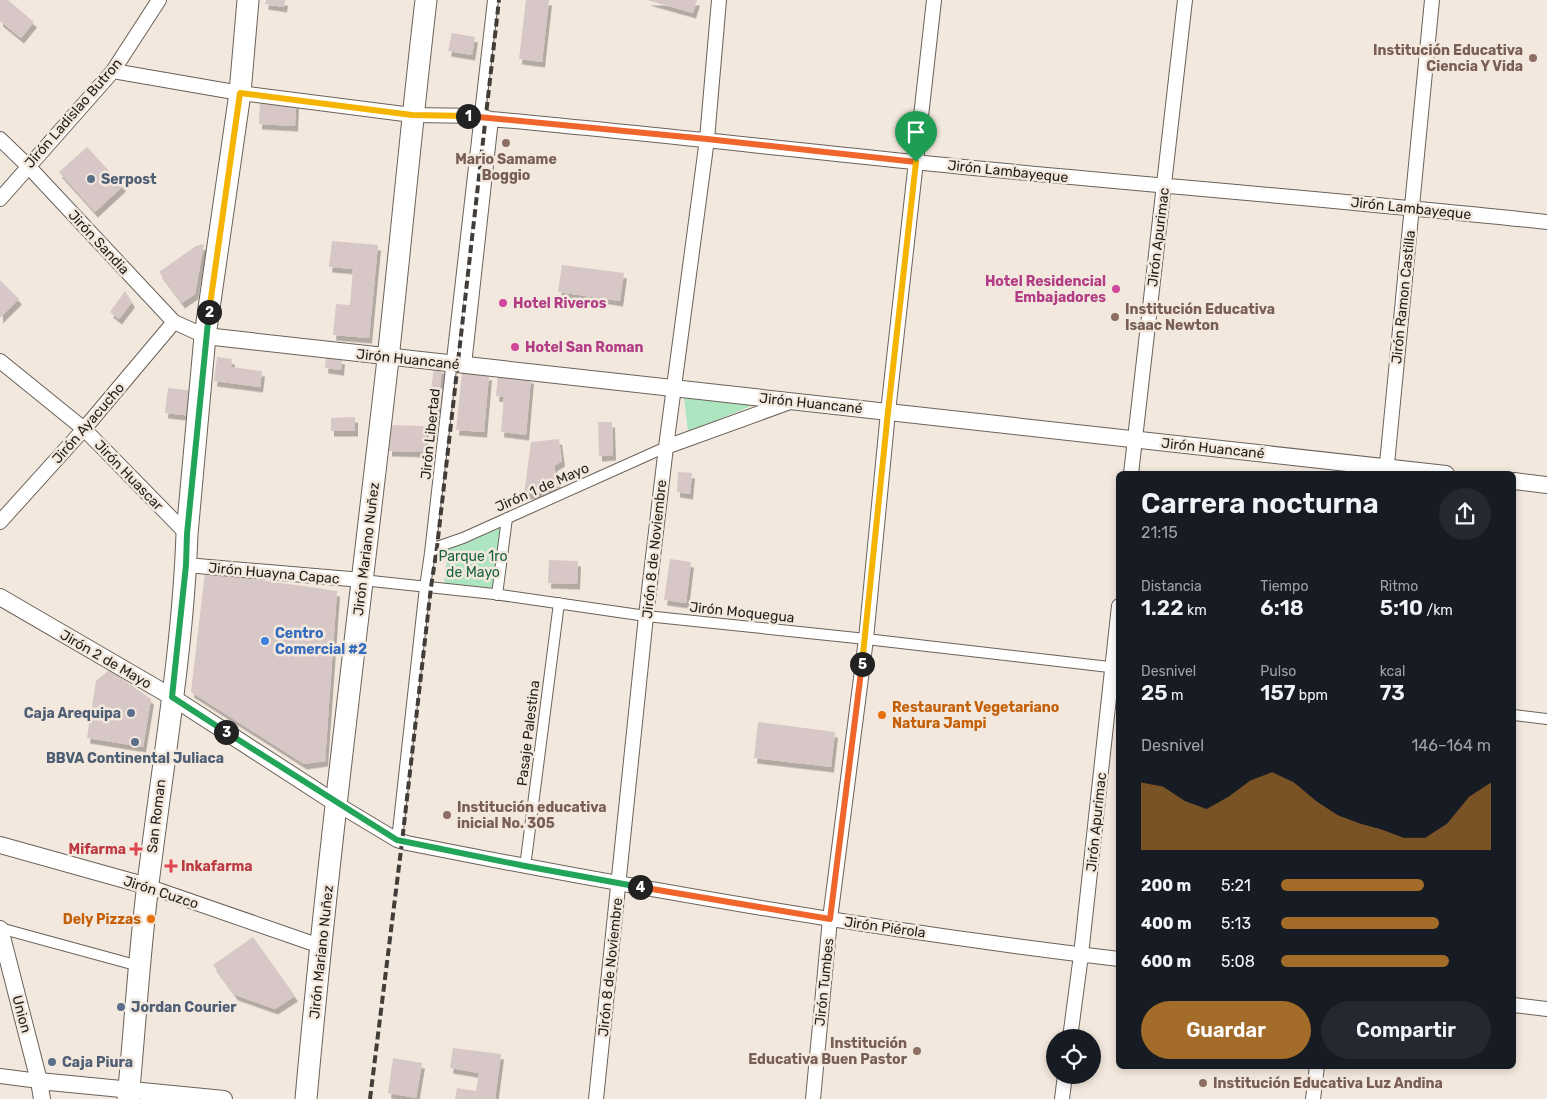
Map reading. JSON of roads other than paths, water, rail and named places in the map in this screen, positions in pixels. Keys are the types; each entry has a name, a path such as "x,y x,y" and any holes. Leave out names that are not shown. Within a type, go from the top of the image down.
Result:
{"main road":[{"name":"San Roman","path":"128,1094 139,966 186,565 187,534 205,336 240,93 248,0"},
{"name":"Jirón Mariano Nuñez","path":"306,1099 320,946 388,357 412,115 426,0"}],"street":[{"name":"Jirón Ladislao Butron","path":"0,199 113,70 159,0"},
{"path":"457,364 486,117 493,0"},
{"name":"Jirón 8 de Noviembre","path":"596,1099 646,616 666,447 707,139 719,0"},
{"name":"Jirón Tumbes","path":"813,1099 830,919 866,639 888,412 934,0"},
{"name":"Jirón Apurimac","path":"1131,471 1185,0"},
{"name":"Jirón Ramon Castilla","path":"1386,470 1432,0"},
{"name":"Jirón Lambayeque","path":"113,70 240,93 412,115 486,117 916,162 1547,222"},
{"name":"Jirón Sandia","path":"0,139 28,166 174,322 205,336"},
{"name":"Jirón Ayacucho","path":"0,522 84,429 174,322"},
{"name":"Jirón Huancané","path":"205,336 1134,439 1401,471"},
{"name":"Jirón Huascar","path":"0,361 84,429 187,534"},
{"name":"Jirón Libertad","path":"397,840 425,587 457,364"},
{"path":"666,447 791,401"},
{"name":"Jirón 1 de Mayo","path":"430,553 437,547 463,538 666,447"},
{"path":"1516,481 1547,485"},
{"path":"497,595 507,518"},
{"name":"Jirón Huayna Capac","path":"186,565 362,580"},
{"name":"Jirón Moquegua","path":"362,580 497,595 646,616 1116,668"},
{"name":"Jirón 2 de Mayo","path":"0,597 172,697 337,804"},
{"name":"Pasaje Palestina","path":"525,866 559,603"},
{"name":"Jirón Apurimac","path":"1071,1029 1116,668"},
{"path":"1516,715 1547,719"},
{"name":"Jirón Piérola","path":"337,804 397,840 525,866 830,919 1116,959"},
{"name":"Jirón Cuzco","path":"0,845 148,886 320,946"},
{"path":"0,928 139,966"},
{"name":"Union","path":"0,928 42,1099"},
{"path":"1516,1005 1547,1009"},
{"path":"1312,1099 1317,1069"},
{"path":"0,1076 128,1094 224,1099"},
{"path":"1062,1099 1064,1084"}],"railway":[{"path":"370,1099 437,547 499,0"}],"place":[{"name":"Institución Educativa Ciencia Y Vida","path":"1533,58"},
{"name":"Mario Samame Boggio","path":"506,143"},
{"name":"Serpost","path":"91,179"},
{"name":"Hotel Residencial Embajadores","path":"1116,289"},
{"name":"Hotel Riveros","path":"503,303"},
{"name":"Institución Educativa Isaac Newton","path":"1115,317"},
{"name":"Hotel San Roman","path":"515,347"},
{"name":"Centro Comercial #2","path":"265,641"},
{"name":"Caja Arequipa","path":"131,713"},
{"name":"Restaurant Vegetariano Natura Jampi","path":"882,715"},
{"name":"BBVA Continental Juliaca","path":"135,742"},
{"name":"Institución educativa inicial No. 305","path":"447,815"},
{"name":"Mifarma","path":"136,849"},
{"name":"Inkafarma","path":"171,866"},
{"name":"Dely Pizzas","path":"151,919"},
{"name":"Jordan Courier","path":"121,1007"},
{"name":"Institución Educativa Buen Pastor","path":"917,1051"},
{"name":"Caja Piura","path":"52,1062"},
{"name":"Institución Educativa Luz Andina","path":"1203,1083"}],"park label":[{"name":"Parque 1ro de Mayo","path":"473,564"}]}
